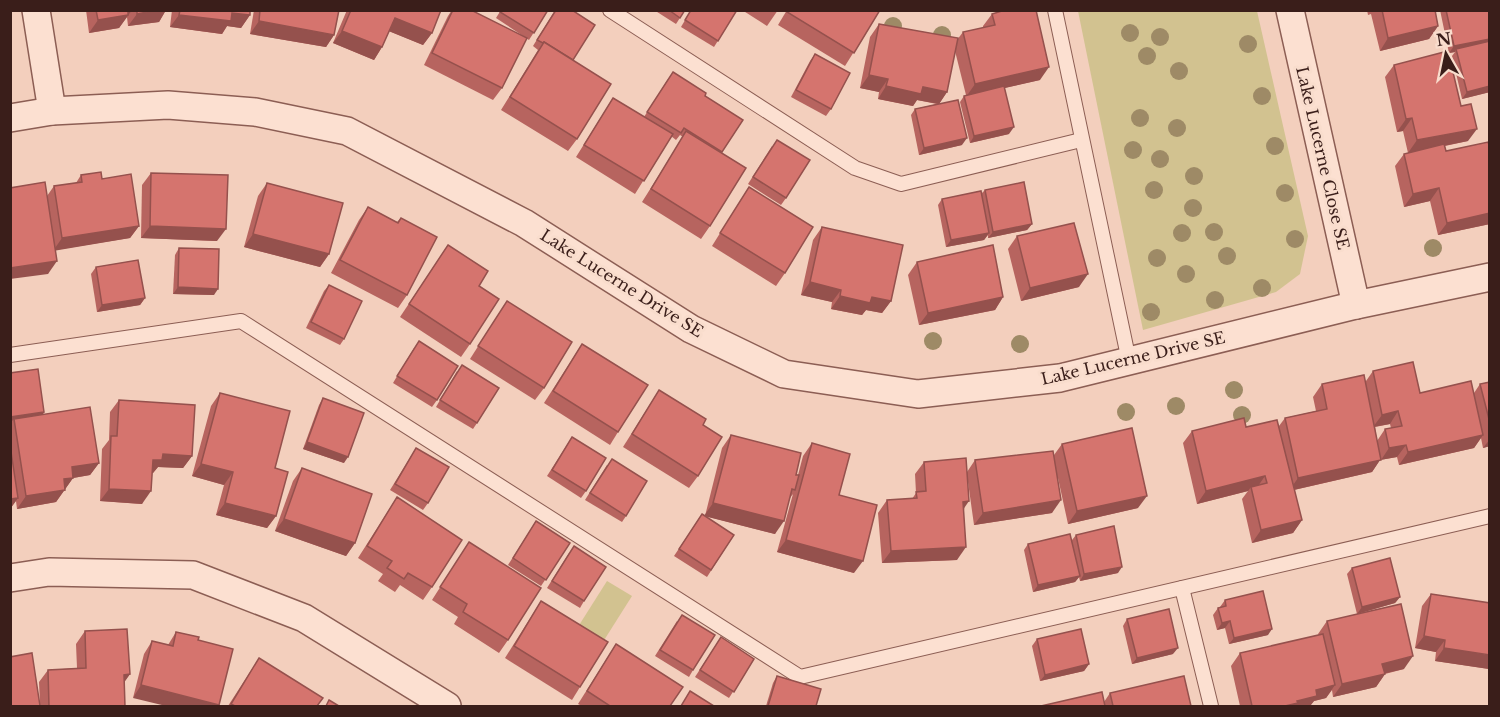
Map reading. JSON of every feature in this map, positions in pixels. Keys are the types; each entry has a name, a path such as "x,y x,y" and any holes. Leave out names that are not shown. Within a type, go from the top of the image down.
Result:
{"street":[{"path":"36,10 52,111"},
{"name":"Lake Lucerne Close SE","path":"1290,10 1356,305"},
{"name":"Lake Lucerne Drive SE","path":"10,118 52,111 168,105 255,112 347,131 524,223 691,329 784,374 918,394 1060,378 1356,305 1490,277"},
{"path":"10,578 49,572 193,575 304,618 447,706"}],"lane":[{"path":"610,10 855,168 901,184 1081,140"},
{"path":"1055,10 1129,361"},
{"path":"10,355 241,321 800,677 1490,516"},
{"path":"1182,588 1211,706"}],"shaded area":[{"path":"1078,11 1257,11 1308,236 1300,274 1276,292 1143,330"},
{"path":"607,581 632,596 601,645 576,630"}],"building":[{"path":"96,10 128,10 128,15 98,20"},
{"path":"137,10 157,10 137,14"},
{"path":"180,10 250,10 250,15 232,13 231,21 179,15"},
{"path":"260,10 339,10 334,35 259,21"},
{"path":"351,10 441,10 432,33 395,18 382,47 342,31"},
{"path":"453,10 471,10 527,38 502,88 432,53"},
{"path":"501,10 548,10 534,33 500,12"},
{"path":"556,10 572,10 595,25 573,60 537,40"},
{"path":"669,10 685,10 680,18"},
{"path":"691,10 737,10 718,41 685,20"},
{"path":"788,10 880,10 854,53 787,12"},
{"path":"1005,10 1036,10 1049,67 975,84 963,32 995,25 992,14"},
{"path":"1382,10 1435,10 1438,26 1388,38"},
{"path":"1446,10 1489,10 1490,39 1454,46"},
{"path":"879,24 958,38 947,92 923,87 921,94 886,86 888,79 869,75"},
{"path":"1490,41 1490,86 1467,92 1456,49"},
{"path":"544,42 611,84 577,139 510,97"},
{"path":"1448,51 1461,106 1471,104 1477,129 1417,140 1412,118 1406,119 1394,65"},
{"path":"815,54 850,73 831,109 796,90"},
{"path":"673,72 743,120 722,152 684,128 681,133 647,112"},
{"path":"1004,86 1014,127 974,136 964,96"},
{"path":"613,98 673,134 644,181 584,145"},
{"path":"958,100 967,138 924,148 915,109"},
{"path":"686,131 746,168 710,226 651,189"},
{"path":"777,140 810,160 786,198 753,177"},
{"path":"1488,142 1490,148 1490,213 1447,223 1439,188 1413,194 1404,154 1444,144 1446,151"},
{"path":"101,172 102,179 131,174 139,226 62,238 54,186 82,182 81,175"},
{"path":"151,173 228,175 226,229 150,226"},
{"path":"45,182 57,261 10,268 10,188"},
{"path":"1024,182 1032,224 993,232 985,190"},
{"path":"267,183 343,203 329,254 253,234"},
{"path":"749,187 813,227 785,273 720,233"},
{"path":"981,191 989,233 951,240 942,199"},
{"path":"368,207 398,223 401,218 437,237 407,295 340,260"},
{"path":"1074,223 1088,274 1030,288 1017,236"},
{"path":"822,227 903,245 891,301 872,297 870,303 840,296 841,290 810,282"},
{"path":"448,245 488,271 479,286 499,299 470,344 409,304"},
{"path":"993,245 1003,297 928,313 917,262"},
{"path":"179,248 219,249 218,289 178,287"},
{"path":"138,260 145,298 102,305 96,267"},
{"path":"329,285 362,301 344,339 311,322"},
{"path":"507,301 572,342 544,388 478,346"},
{"path":"419,341 458,366 437,400 397,376"},
{"path":"582,344 648,385 618,432 553,391"},
{"path":"1413,362 1420,393 1471,381 1483,435 1408,452 1406,445 1389,448 1385,429 1402,426 1398,411 1382,415 1373,371"},
{"path":"462,365 499,388 477,423 440,400"},
{"path":"38,369 44,412 10,417 10,373"},
{"path":"1364,375 1381,460 1298,478 1285,418 1327,409 1322,384"},
{"path":"1490,382 1490,423 1480,384"},
{"path":"659,390 706,419 703,425 722,437 698,476 632,434"},
{"path":"220,393 290,411 275,468 288,472 276,516 225,503 233,472 201,464"},
{"path":"323,398 364,413 348,457 307,442"},
{"path":"119,400 195,405 192,456 163,454 162,460 153,460 151,491 109,489 111,436 117,436"},
{"path":"90,407 99,463 72,467 73,478 64,479 65,490 26,496 14,419"},
{"path":"1244,418 1246,427 1277,420 1302,520 1261,530 1251,487 1267,483 1265,476 1206,491 1192,431"},
{"path":"1132,428 1147,496 1077,511 1062,444"},
{"path":"731,435 801,453 796,475 799,475 795,490 792,489 784,521 713,503"},
{"path":"572,437 606,458 586,491 552,470"},
{"path":"812,443 850,454 839,495 877,505 863,561 786,540"},
{"path":"10,445 18,498 10,499"},
{"path":"416,448 449,467 428,503 395,484"},
{"path":"1053,451 1061,500 983,513 975,460"},
{"path":"966,458 969,501 963,502 966,547 891,551 887,500 917,498 916,492 926,491 924,462"},
{"path":"612,459 647,481 626,516 590,493"},
{"path":"302,468 372,494 355,543 284,519"},
{"path":"397,497 462,540 432,587 408,573 404,579 387,568 392,561 367,546"},
{"path":"702,514 734,535 711,570 679,549"},
{"path":"536,521 570,543 546,580 513,558"},
{"path":"1114,526 1122,567 1084,574 1076,535"},
{"path":"1070,534 1080,576 1038,585 1028,544"},
{"path":"469,542 541,588 508,640 463,612 467,604 440,587"},
{"path":"574,546 606,567 584,601 552,581"},
{"path":"1390,558 1400,597 1362,607 1352,568"},
{"path":"1263,591 1272,629 1234,638 1230,621 1222,623 1218,608 1226,606 1225,600"},
{"path":"1431,594 1490,603 1490,655 1444,648 1445,640 1424,636"},
{"path":"541,601 608,642 580,687 514,646"},
{"path":"1401,604 1413,656 1382,664 1385,674 1342,684 1327,621"},
{"path":"1169,609 1178,648 1137,658 1127,619"},
{"path":"682,615 715,635 693,670 660,650"},
{"path":"127,629 130,674 124,675 125,706 49,706 48,670 86,668 85,631"},
{"path":"1081,629 1089,664 1045,675 1037,639"},
{"path":"176,632 233,649 219,705 141,685 152,641 173,646"},
{"path":"1323,634 1335,685 1316,690 1317,696 1297,701 1298,703 1285,706 1252,706 1240,653"},
{"path":"721,637 754,659 734,692 700,670"},
{"path":"616,644 683,687 670,706 610,706 587,691"},
{"path":"32,653 40,706 10,706 10,657"},
{"path":"259,658 323,698 317,706 235,706 231,704"},
{"path":"777,676 821,689 816,706 768,706"},
{"path":"1184,676 1191,706 1113,706 1110,693"},
{"path":"690,691 714,706 681,706"},
{"path":"1102,692 1105,706 1041,706"},
{"path":"329,700 339,706 326,706"}]}
